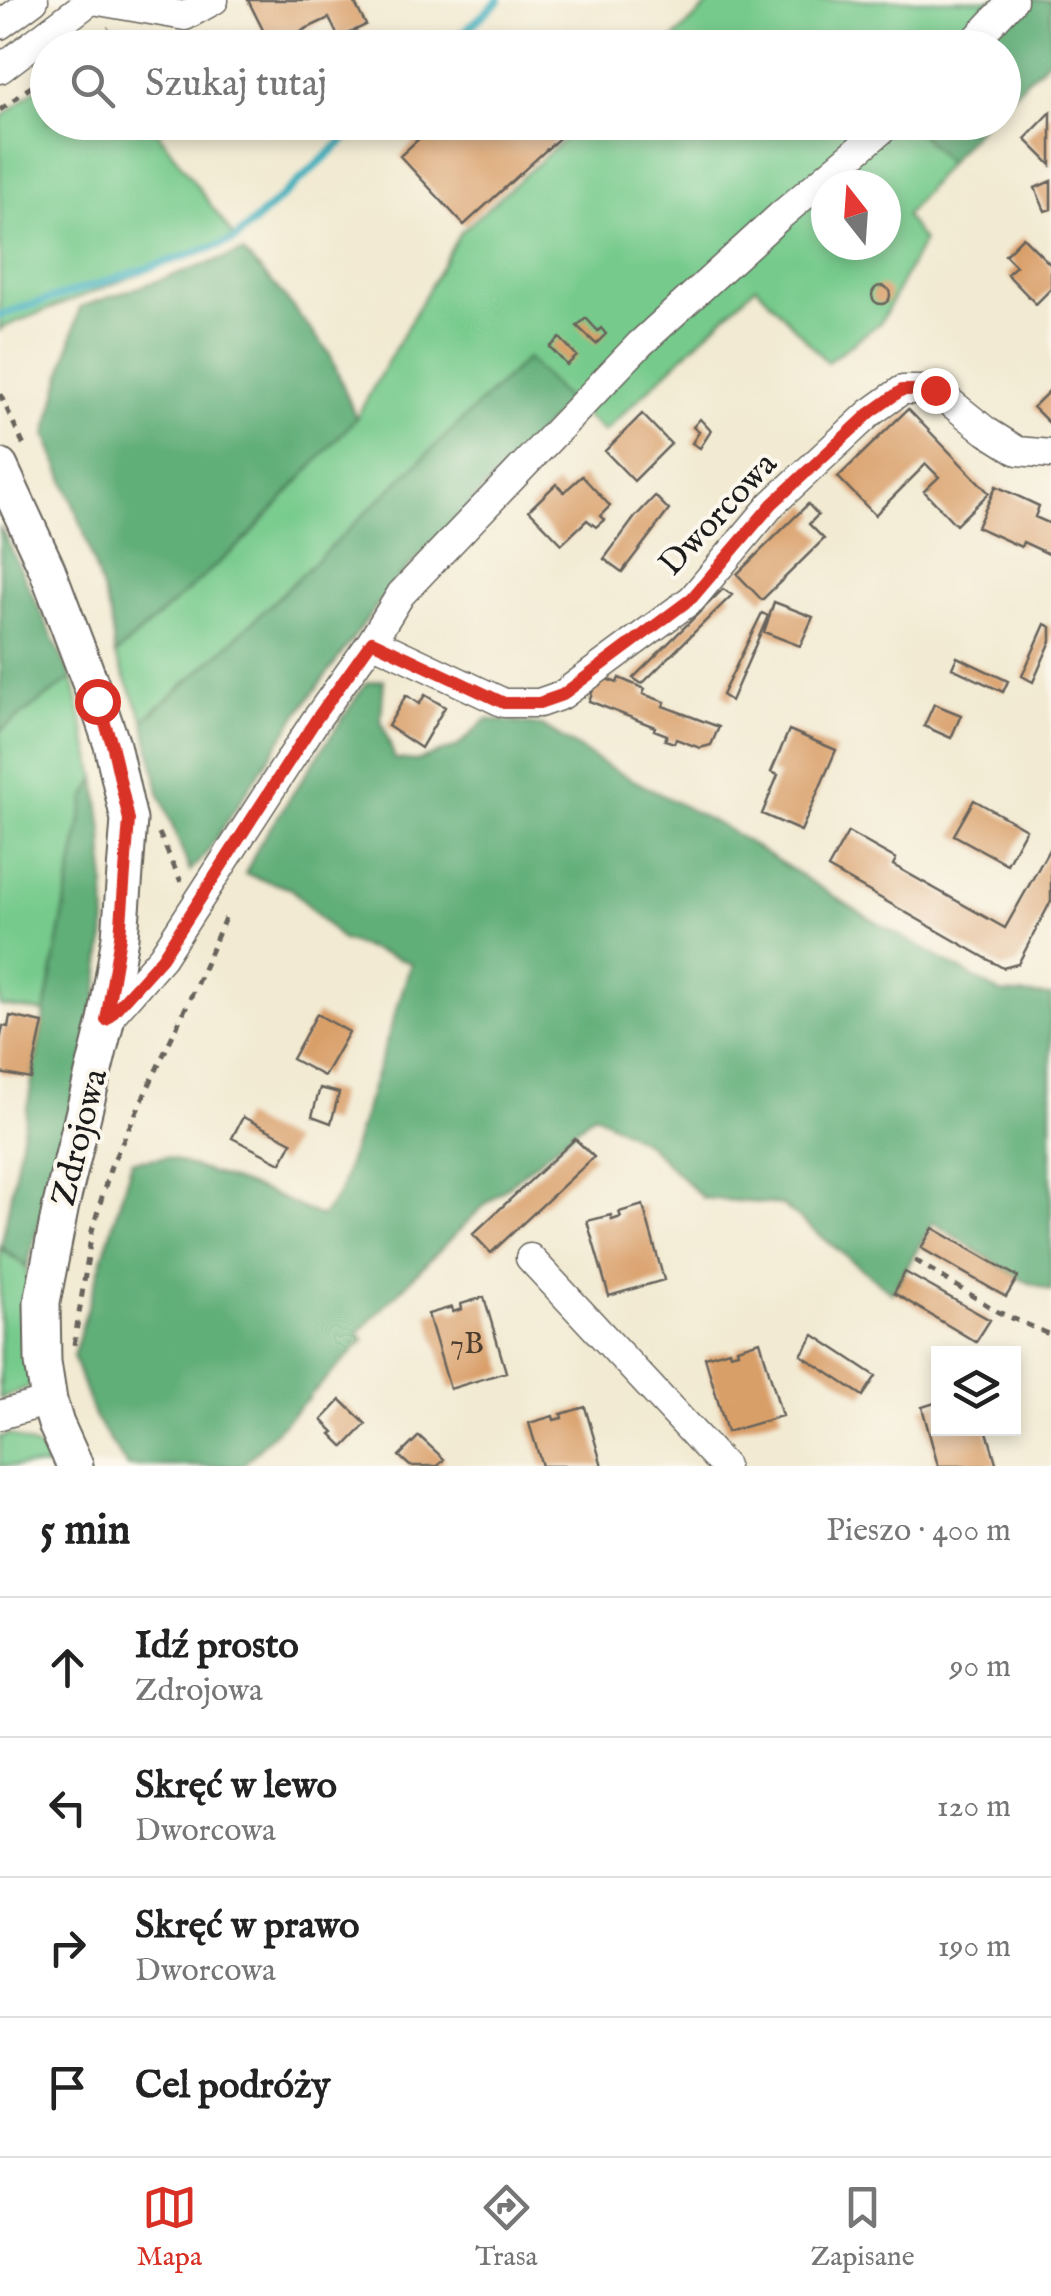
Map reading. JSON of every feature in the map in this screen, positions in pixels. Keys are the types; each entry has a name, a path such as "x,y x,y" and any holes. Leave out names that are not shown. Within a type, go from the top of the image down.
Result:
{"main road":[{"name":"Zdrojowa","path":"0,467 47,570 97,701 112,744 129,820 120,937 106,1020 60,1205 42,1302 42,1362 49,1401 75,1466"}],"street":[{"path":"0,25 34,0"},
{"path":"52,30 92,0 185,16 214,0"},
{"path":"985,30 1013,0"},
{"path":"0,69 30,46"},
{"path":"106,1020 162,958 401,594 640,344 780,216 871,140"},
{"name":"Dworcowa","path":"372,641 504,703 539,703 562,695 692,598 772,504 870,413 902,390 935,390 1018,451 1051,454"},
{"path":"530,1258 724,1466"},
{"path":"0,1415 49,1401"}],"path":[{"path":"107,30 120,20"},
{"path":"0,110 30,88"},
{"path":"73,1356 92,1232 111,1166 225,918"},
{"path":"915,1260 998,1312 1051,1335"}],"green space":[{"path":"713,0 990,0 963,30 682,30"},
{"path":"990,0 1051,0 1051,57 1021,86 1021,30 963,30"},
{"path":"30,93 30,140 163,140 234,237 1,328 0,332 0,119"},
{"path":"563,140 926,140 948,163 905,216 923,241 881,322 827,362 756,286 604,432 569,402 222,651 144,720 115,655 248,537 356,418 460,233"},
{"path":"926,140 968,140 948,163"},
{"path":"243,252 330,354 356,418 248,537 115,655 110,616 82,526 46,435 80,307"},
{"path":"527,358 569,402 392,585 297,715 205,855 190,871 159,792 144,720 222,651"},
{"path":"0,526 72,678 0,731"},
{"path":"72,678 96,778 85,800 45,1012 0,1006 0,731"},
{"path":"384,680 381,720 395,759 416,761 457,747 487,719 542,726 607,766 727,829 869,918 1001,993 1051,996 1051,1291 1022,1280 933,1222 892,1293 782,1205 703,1198 646,1143 594,1114 478,1211 358,1333 364,1340 242,1466 127,1466 94,1417 73,1356 132,1161 166,1157 269,1193 321,1217 339,1193 411,963 342,940 292,889 245,874 260,843 366,683"},
{"path":"96,778 103,831 106,922 94,1022 27,1267 1,1247 85,799"},
{"path":"0,1249 27,1267 31,1386 0,1399"},
{"path":"9,1434 42,1450 48,1466 0,1466 0,1437"}],"building":[{"path":"248,0 353,0 366,25 356,30 335,30 329,18 303,30 263,30"},
{"path":"1051,112 1051,165 1025,139"},
{"path":"417,140 557,140 464,225 400,156"},
{"path":"1051,181 1051,209 1045,211 1035,188"},
{"path":"1023,237 1051,265 1051,289 1036,304 1007,274 1016,266 1005,255"},
{"path":"881,286 888,288 888,302 881,304 874,302 872,295 874,288"},
{"path":"586,318 606,334 596,344 577,326"},
{"path":"560,338 577,356 567,365 550,347"},
{"path":"1051,389 1051,425 1033,407"},
{"path":"908,409 989,493 956,525 924,491 939,477 926,464 875,515 838,477"},
{"path":"642,414 671,444 634,481 605,451"},
{"path":"700,419 711,431 700,448 692,443 699,432 693,427"},
{"path":"582,476 610,506 596,527 587,520 562,544 529,510 556,484 564,492"},
{"path":"996,486 1039,506 1035,517 1051,524 1051,555 1023,542 1021,547 977,527"},
{"path":"655,496 669,510 622,572 604,559"},
{"path":"808,504 818,515 809,524 824,539 762,600 737,574"},
{"path":"723,589 732,595 642,684 633,678"},
{"path":"774,602 813,617 800,646 764,632"},
{"path":"762,613 768,616 731,701 722,695"},
{"path":"1045,624 1051,627 1051,641 1033,682 1022,676"},
{"path":"957,657 1008,681 1003,692 952,668"},
{"path":"598,676 617,683 619,678 645,689 643,694 665,702 663,706 719,727 711,745 700,748 676,739 674,743 665,740 667,735 654,730 655,727 589,701"},
{"path":"406,695 419,704 425,695 445,707 421,748 388,726"},
{"path":"934,704 961,715 951,738 924,726"},
{"path":"789,730 836,750 801,831 762,814 778,775 771,772"},
{"path":"974,800 1026,829 1007,864 954,835"},
{"path":"848,832 896,859 893,865 1005,928 1051,846 1051,901 1018,964 1003,968 828,868"},
{"path":"317,1014 349,1032 324,1076 292,1059"},
{"path":"10,1016 43,1023 31,1079 0,1073 0,1041"},
{"path":"320,1088 339,1093 331,1123 312,1116"},
{"path":"243,1117 292,1142 281,1163 232,1138"},
{"path":"575,1139 594,1157 491,1253 473,1234"},
{"path":"643,1205 664,1280 609,1296 587,1221 611,1215 612,1220 621,1217 619,1212"},
{"path":"933,1228 1018,1277 1006,1297 921,1248"},
{"path":"905,1272 990,1320 976,1342 894,1293"},
{"path":"484,1297 506,1372 450,1389 428,1314 452,1307 453,1312 462,1309 461,1304"},
{"path":"814,1335 876,1376 863,1396 801,1355"},
{"path":"760,1341 782,1416 727,1432 705,1357 729,1350 730,1354 738,1352 737,1348"},
{"path":"341,1400 366,1424 344,1447 322,1420"},
{"path":"931,1404 931,1436 988,1436 997,1466 938,1466 922,1407"},
{"path":"585,1407 602,1466 542,1466 529,1423 553,1416 554,1420 562,1418 561,1414"},
{"path":"419,1436 444,1459 438,1466 410,1466 399,1456"}],"waterway":[{"path":"466,30 499,0"},
{"path":"0,315 233,241 344,140"}],"route":[{"path":"97,701 112,744 129,820 120,937 106,1020 162,958 315,721 372,641 504,703 539,703 562,695 692,598 772,504 870,413 902,390 935,390"}]}
